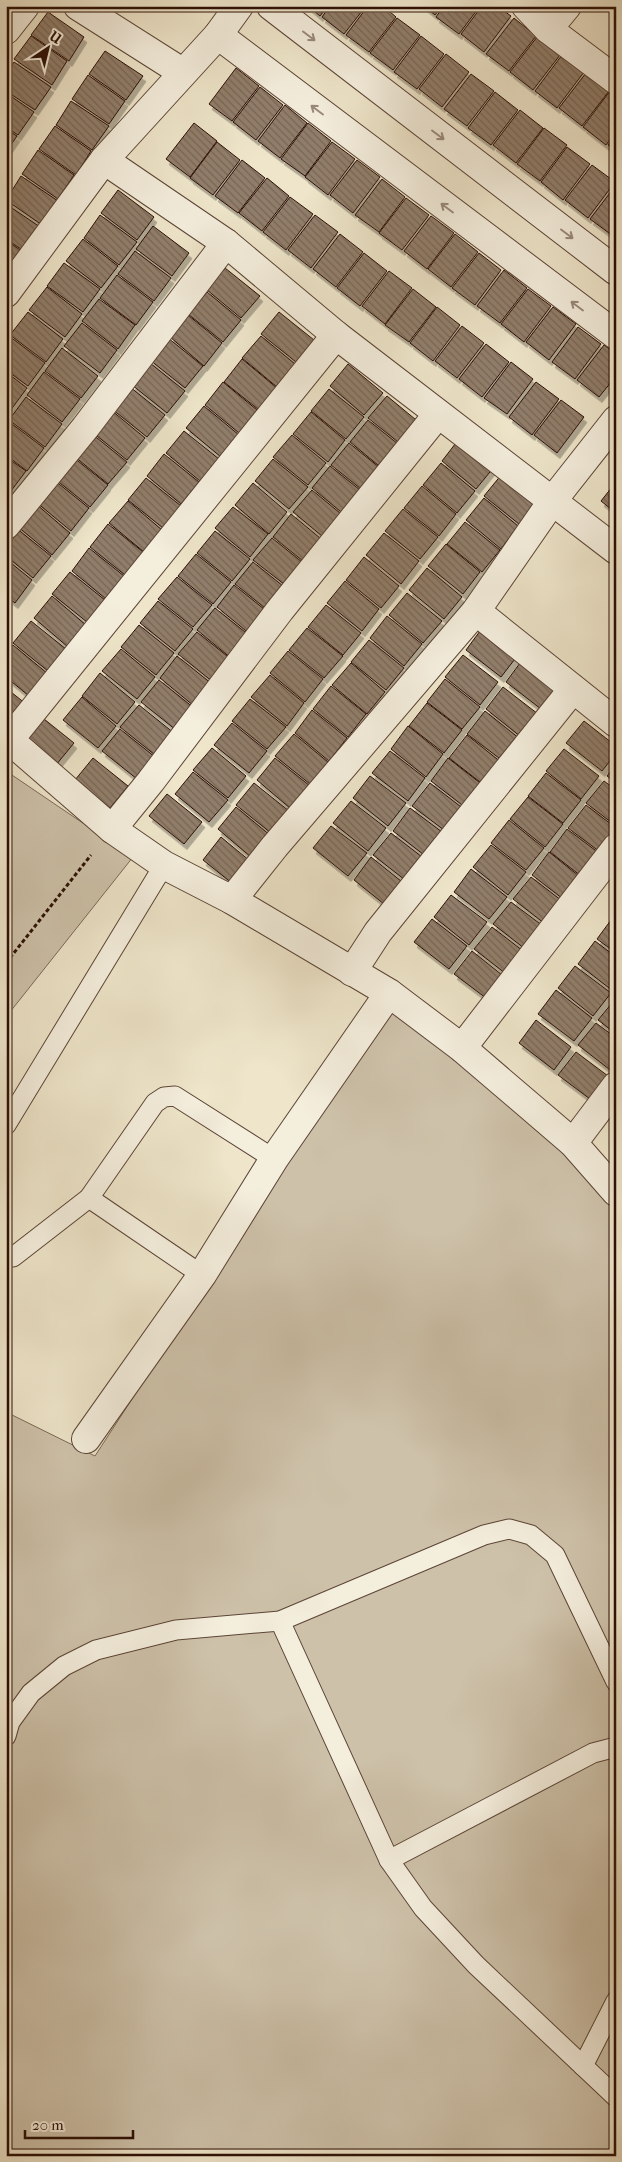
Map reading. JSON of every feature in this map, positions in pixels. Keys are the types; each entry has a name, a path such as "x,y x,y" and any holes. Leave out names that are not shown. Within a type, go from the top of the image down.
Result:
{"street":[{"path":"6,30 24,6"},
{"path":"78,6 182,72"},
{"path":"6,293 104,160 182,72 218,35 239,6"},
{"path":"271,6 616,271"},
{"path":"526,6 548,29 616,80"},
{"path":"548,29 567,6"},
{"path":"218,35 616,335"},
{"path":"104,160 226,243 336,335 616,550"},
{"path":"6,525 85,428 226,243"},
{"path":"336,335 8,738 112,829 164,864 232,900 389,993 462,1048 573,1144 616,1192"},
{"path":"112,829 280,610 438,414"},
{"path":"232,900 275,846 476,611 552,500 616,420"},
{"path":"476,611 616,723"},
{"path":"352,972 378,932 573,689"},
{"path":"462,1048 616,848"},
{"path":"86,1439 202,1275 274,1158 389,993"},
{"path":"573,1144 616,1086"}],"lane":[{"path":"6,1125 164,864"},
{"path":"13,1257 89,1198 155,1103 170,1096 175,1096 274,1158"},
{"path":"89,1198 202,1275"},
{"path":"6,1736 10,1722 30,1693 64,1666 96,1650 176,1630 280,1621 484,1535 509,1529 530,1535 555,1555 616,1682"},
{"path":"280,1621 389,1860 423,1908 476,1965 616,2097"},
{"path":"389,1860 593,1753 616,1747"},
{"path":"583,2066 616,2001"}],"path":[{"path":"6,963 112,829"}],"shaded area":[{"path":"6,771 133,857 6,1017"},
{"path":"388,1005 616,1179 616,2156 6,2156 6,1412 95,1456"}],"building":[{"path":"308,6 328,6 320,16"},
{"path":"330,6 366,6 344,34 322,17"},
{"path":"368,6 383,6 396,17 369,52 346,35"},
{"path":"424,6 442,6 435,15"},
{"path":"444,6 480,6 459,34 436,17"},
{"path":"482,6 497,6 511,16 484,52 461,34"},
{"path":"48,12 84,37 69,61 31,35"},
{"path":"397,18 420,35 393,70 370,53"},
{"path":"514,18 536,36 509,71 486,54"},
{"path":"31,36 67,61 52,85 14,59"},
{"path":"421,36 444,54 417,89 394,72"},
{"path":"537,37 560,55 533,90 510,72"},
{"path":"105,51 143,76 126,100 89,74"},
{"path":"446,54 469,72 442,107 419,89"},
{"path":"562,55 584,72 557,108 535,91"},
{"path":"14,62 51,87 35,110 6,91 6,73"},
{"path":"236,68 259,86 232,121 209,104"},
{"path":"586,73 609,91 582,126 559,108"},
{"path":"471,74 494,91 467,126 444,109"},
{"path":"88,75 125,101 109,124 72,99"},
{"path":"260,87 283,105 256,140 233,122"},
{"path":"610,91 616,96 616,131 606,145 583,127"},
{"path":"495,92 518,110 491,145 468,128"},
{"path":"6,93 34,112 18,135 6,127"},
{"path":"71,101 109,126 92,150 56,125"},
{"path":"285,105 307,123 280,158 258,141"},
{"path":"520,110 543,128 516,163 493,145"},
{"path":"194,123 217,141 190,177 166,159"},
{"path":"308,123 331,141 305,176 281,159"},
{"path":"55,126 91,151 76,175 39,149"},
{"path":"544,128 567,145 540,181 517,164"},
{"path":"6,129 17,136 6,152"},
{"path":"616,134 616,151 608,145"},
{"path":"217,142 240,160 213,195 190,178"},
{"path":"332,142 355,159 328,195 305,177"},
{"path":"567,147 590,164 563,200 541,182"},
{"path":"38,150 74,175 58,199 22,174"},
{"path":"242,160 265,178 238,213 215,196"},
{"path":"357,160 380,177 353,213 330,195"},
{"path":"592,165 615,182 588,218 565,200"},
{"path":"21,176 58,201 42,225 6,200"},
{"path":"267,178 289,196 262,231 239,213"},
{"path":"382,179 405,197 379,232 355,215"},
{"path":"616,185 616,232 613,236 590,219"},
{"path":"118,190 154,217 137,240 101,213"},
{"path":"290,197 313,214 286,250 263,232"},
{"path":"406,198 429,215 402,250 379,233"},
{"path":"6,204 40,227 24,251 6,239"},
{"path":"100,215 137,242 119,265 84,238"},
{"path":"315,215 338,232 311,268 288,250"},
{"path":"431,216 454,233 427,269 404,251"},
{"path":"153,226 189,253 172,276 136,249"},
{"path":"340,234 363,252 336,287 313,269"},
{"path":"455,234 478,252 451,287 428,269"},
{"path":"83,239 118,266 101,288 66,261"},
{"path":"6,240 23,252 6,275"},
{"path":"135,251 171,278 154,301 118,274"},
{"path":"364,253 387,271 360,306 337,288"},
{"path":"479,253 501,270 475,305 452,288"},
{"path":"64,263 100,289 83,312 47,286"},
{"path":"225,268 260,296 241,318 207,290"},
{"path":"504,270 527,288 500,323 477,306"},
{"path":"389,271 412,288 385,324 362,306"},
{"path":"117,275 153,302 136,325 100,298"},
{"path":"47,287 82,314 65,337 29,310"},
{"path":"413,289 436,307 409,342 385,325"},
{"path":"528,289 551,306 524,342 501,324"},
{"path":"207,292 241,320 223,342 188,314"},
{"path":"99,299 135,325 118,349 82,321"},
{"path":"437,307 460,325 433,361 410,343"},
{"path":"553,307 576,324 549,360 526,342"},
{"path":"28,312 63,339 46,362 10,335"},
{"path":"279,312 314,340 296,362 261,334"},
{"path":"188,315 222,343 204,366 170,337"},
{"path":"82,323 117,350 100,373 64,346"},
{"path":"462,326 484,343 457,378 435,361"},
{"path":"578,327 601,344 575,379 552,362"},
{"path":"9,336 45,363 28,386 6,370 6,340"},
{"path":"261,336 295,364 277,387 242,358"},
{"path":"168,338 203,366 185,388 150,360"},
{"path":"486,344 509,362 482,397 459,379"},
{"path":"604,345 616,354 616,376 599,397 577,380"},
{"path":"62,348 98,376 81,398 45,371"},
{"path":"242,359 277,388 259,410 224,382"},
{"path":"511,362 533,379 507,414 484,398"},
{"path":"150,363 185,391 167,413 132,385"},
{"path":"348,364 383,393 364,415 330,386"},
{"path":"6,372 27,388 10,411 6,408"},
{"path":"44,372 80,399 62,422 27,395"},
{"path":"223,382 257,410 239,433 205,405"},
{"path":"536,382 559,399 532,435 509,417"},
{"path":"130,387 165,415 147,437 112,409"},
{"path":"329,389 364,417 346,439 311,411"},
{"path":"387,396 421,424 403,446 368,418"},
{"path":"26,397 62,424 45,447 9,420"},
{"path":"561,400 584,417 557,453 534,435"},
{"path":"204,406 239,435 221,457 186,428"},
{"path":"111,410 145,438 127,460 92,432"},
{"path":"311,412 345,440 328,462 293,434"},
{"path":"368,420 403,448 384,470 350,442"},
{"path":"8,421 44,448 27,471 6,455 6,424"},
{"path":"184,431 219,459 200,481 166,453"},
{"path":"92,434 127,462 108,484 74,456"},
{"path":"292,435 326,463 308,485 273,457"},
{"path":"459,439 494,467 476,489 442,461"},
{"path":"349,443 384,471 366,493 331,465"},
{"path":"164,454 199,482 181,504 147,476"},
{"path":"6,457 26,471 8,495 6,493"},
{"path":"73,457 108,485 90,507 55,479"},
{"path":"273,459 308,487 289,509 255,481"},
{"path":"441,463 475,491 457,513 423,485"},
{"path":"330,466 365,494 346,516 312,488"},
{"path":"502,474 537,502 519,524 484,496"},
{"path":"146,478 181,506 163,528 128,500"},
{"path":"54,480 89,508 71,531 36,502"},
{"path":"616,482 616,513 601,501"},
{"path":"253,483 287,512 269,534 235,505"},
{"path":"422,486 456,514 439,536 404,508"},
{"path":"312,490 346,518 328,541 293,512"},
{"path":"484,498 518,526 501,549 466,520"},
{"path":"128,501 162,530 144,552 109,523"},
{"path":"36,504 70,533 52,555 17,526"},
{"path":"233,507 268,534 250,557 215,528"},
{"path":"403,509 438,537 420,559 385,531"},
{"path":"291,514 326,543 308,565 273,537"},
{"path":"465,522 500,550 482,572 447,544"},
{"path":"108,524 143,552 125,575 90,547"},
{"path":"16,528 51,556 33,578 6,556 6,540"},
{"path":"215,531 250,559 232,581 197,553"},
{"path":"384,533 419,561 401,584 366,555"},
{"path":"272,538 307,566 289,588 253,560"},
{"path":"446,544 480,572 463,594 428,566"},
{"path":"89,548 124,576 106,599 72,571"},
{"path":"196,554 231,582 213,604 178,576"},
{"path":"364,557 399,586 381,608 346,580"},
{"path":"6,559 32,580 15,603 6,596"},
{"path":"253,562 288,590 270,612 235,584"},
{"path":"427,568 462,597 444,619 409,590"},
{"path":"70,572 105,600 87,622 52,594"},
{"path":"177,577 212,605 193,627 158,599"},
{"path":"345,581 379,609 362,631 327,603"},
{"path":"234,585 269,613 251,635 217,607"},
{"path":"407,593 442,621 423,643 389,615"},
{"path":"52,596 86,625 68,647 34,618"},
{"path":"158,601 193,629 175,651 140,623"},
{"path":"326,605 361,633 343,655 308,627"},
{"path":"215,608 250,636 232,659 197,630"},
{"path":"387,616 422,644 404,666 370,638"},
{"path":"31,621 66,649 48,671 13,643"},
{"path":"139,625 174,653 156,675 121,647"},
{"path":"483,627 518,655 501,677 466,650"},
{"path":"307,628 343,656 324,678 289,650"},
{"path":"197,632 232,660 213,682 178,654"},
{"path":"369,640 404,668 386,690 351,662"},
{"path":"13,645 48,674 29,696 6,677 6,653"},
{"path":"121,649 155,677 137,699 102,671"},
{"path":"288,651 323,679 305,702 270,673"},
{"path":"463,655 498,682 480,705 445,677"},
{"path":"177,656 212,684 194,706 160,678"},
{"path":"523,659 559,687 541,709 506,682"},
{"path":"351,663 385,692 367,714 332,685"},
{"path":"100,673 135,702 117,724 82,696"},
{"path":"270,675 304,703 287,726 251,697"},
{"path":"445,679 480,707 462,729 427,702"},
{"path":"159,680 194,708 176,730 141,702"},
{"path":"331,686 366,714 348,737 313,709"},
{"path":"503,687 538,714 521,737 486,709"},
{"path":"6,688 26,704 6,725"},
{"path":"82,697 116,726 98,748 63,720"},
{"path":"250,699 286,727 267,749 232,721"},
{"path":"427,703 462,730 444,753 409,726"},
{"path":"139,705 174,733 155,755 120,727"},
{"path":"312,710 347,738 329,761 295,733"},
{"path":"485,711 520,739 503,761 467,734"},
{"path":"39,715 74,743 56,765 21,737"},
{"path":"584,721 616,746 616,753 602,771 566,743"},
{"path":"232,723 267,751 249,773 214,745"},
{"path":"408,726 443,754 426,777 391,749"},
{"path":"120,729 155,757 137,779 102,751"},
{"path":"294,734 328,762 310,784 275,756"},
{"path":"467,735 502,763 484,785 449,758"},
{"path":"212,748 246,776 228,798 193,770"},
{"path":"564,749 599,776 581,799 546,771"},
{"path":"390,751 425,778 408,801 372,773"},
{"path":"93,758 128,786 110,808 75,780"},
{"path":"275,758 310,786 291,809 257,780"},
{"path":"448,758 484,786 466,808 431,781"},
{"path":"616,764 616,783 607,776"},
{"path":"193,772 228,800 209,822 175,794"},
{"path":"546,773 581,800 563,823 528,796"},
{"path":"370,776 406,803 388,826 353,798"},
{"path":"604,781 616,790 616,826 586,803"},
{"path":"254,783 289,811 271,833 236,805"},
{"path":"430,783 465,810 448,833 412,806"},
{"path":"167,794 202,822 184,844 149,816"},
{"path":"528,797 563,824 545,847 510,819"},
{"path":"351,801 386,828 368,851 333,823"},
{"path":"586,805 616,828 616,840 604,855 568,828"},
{"path":"236,807 271,836 252,858 218,829"},
{"path":"410,808 446,835 428,858 393,831"},
{"path":"509,820 544,848 526,870 491,843"},
{"path":"331,826 367,853 348,876 313,848"},
{"path":"567,829 603,856 585,879 550,852"},
{"path":"391,833 426,860 409,883 373,855"},
{"path":"221,837 256,866 238,888 203,860"},
{"path":"491,845 526,872 508,895 473,867"},
{"path":"549,852 584,880 567,902 532,875"},
{"path":"371,857 406,885 389,908 354,880"},
{"path":"471,869 507,897 489,919 454,892"},
{"path":"531,877 566,904 549,927 513,899"},
{"path":"451,895 487,922 469,945 434,917"},
{"path":"511,902 547,929 529,952 493,924"},
{"path":"614,916 616,917 616,953 597,939"},
{"path":"432,919 467,946 449,969 414,942"},
{"path":"492,927 527,954 510,977 474,949"},
{"path":"595,941 616,957 616,987 613,991 578,964"},
{"path":"472,951 507,979 490,1001 454,974"},
{"path":"575,966 611,993 593,1016 558,988"},
{"path":"556,990 592,1018 574,1041 538,1014"},
{"path":"616,998 616,1034 598,1020"},
{"path":"536,1020 571,1047 554,1070 519,1043"},
{"path":"596,1023 616,1038 616,1070 614,1073 578,1045"},
{"path":"576,1052 612,1079 594,1102 558,1075"}]}
